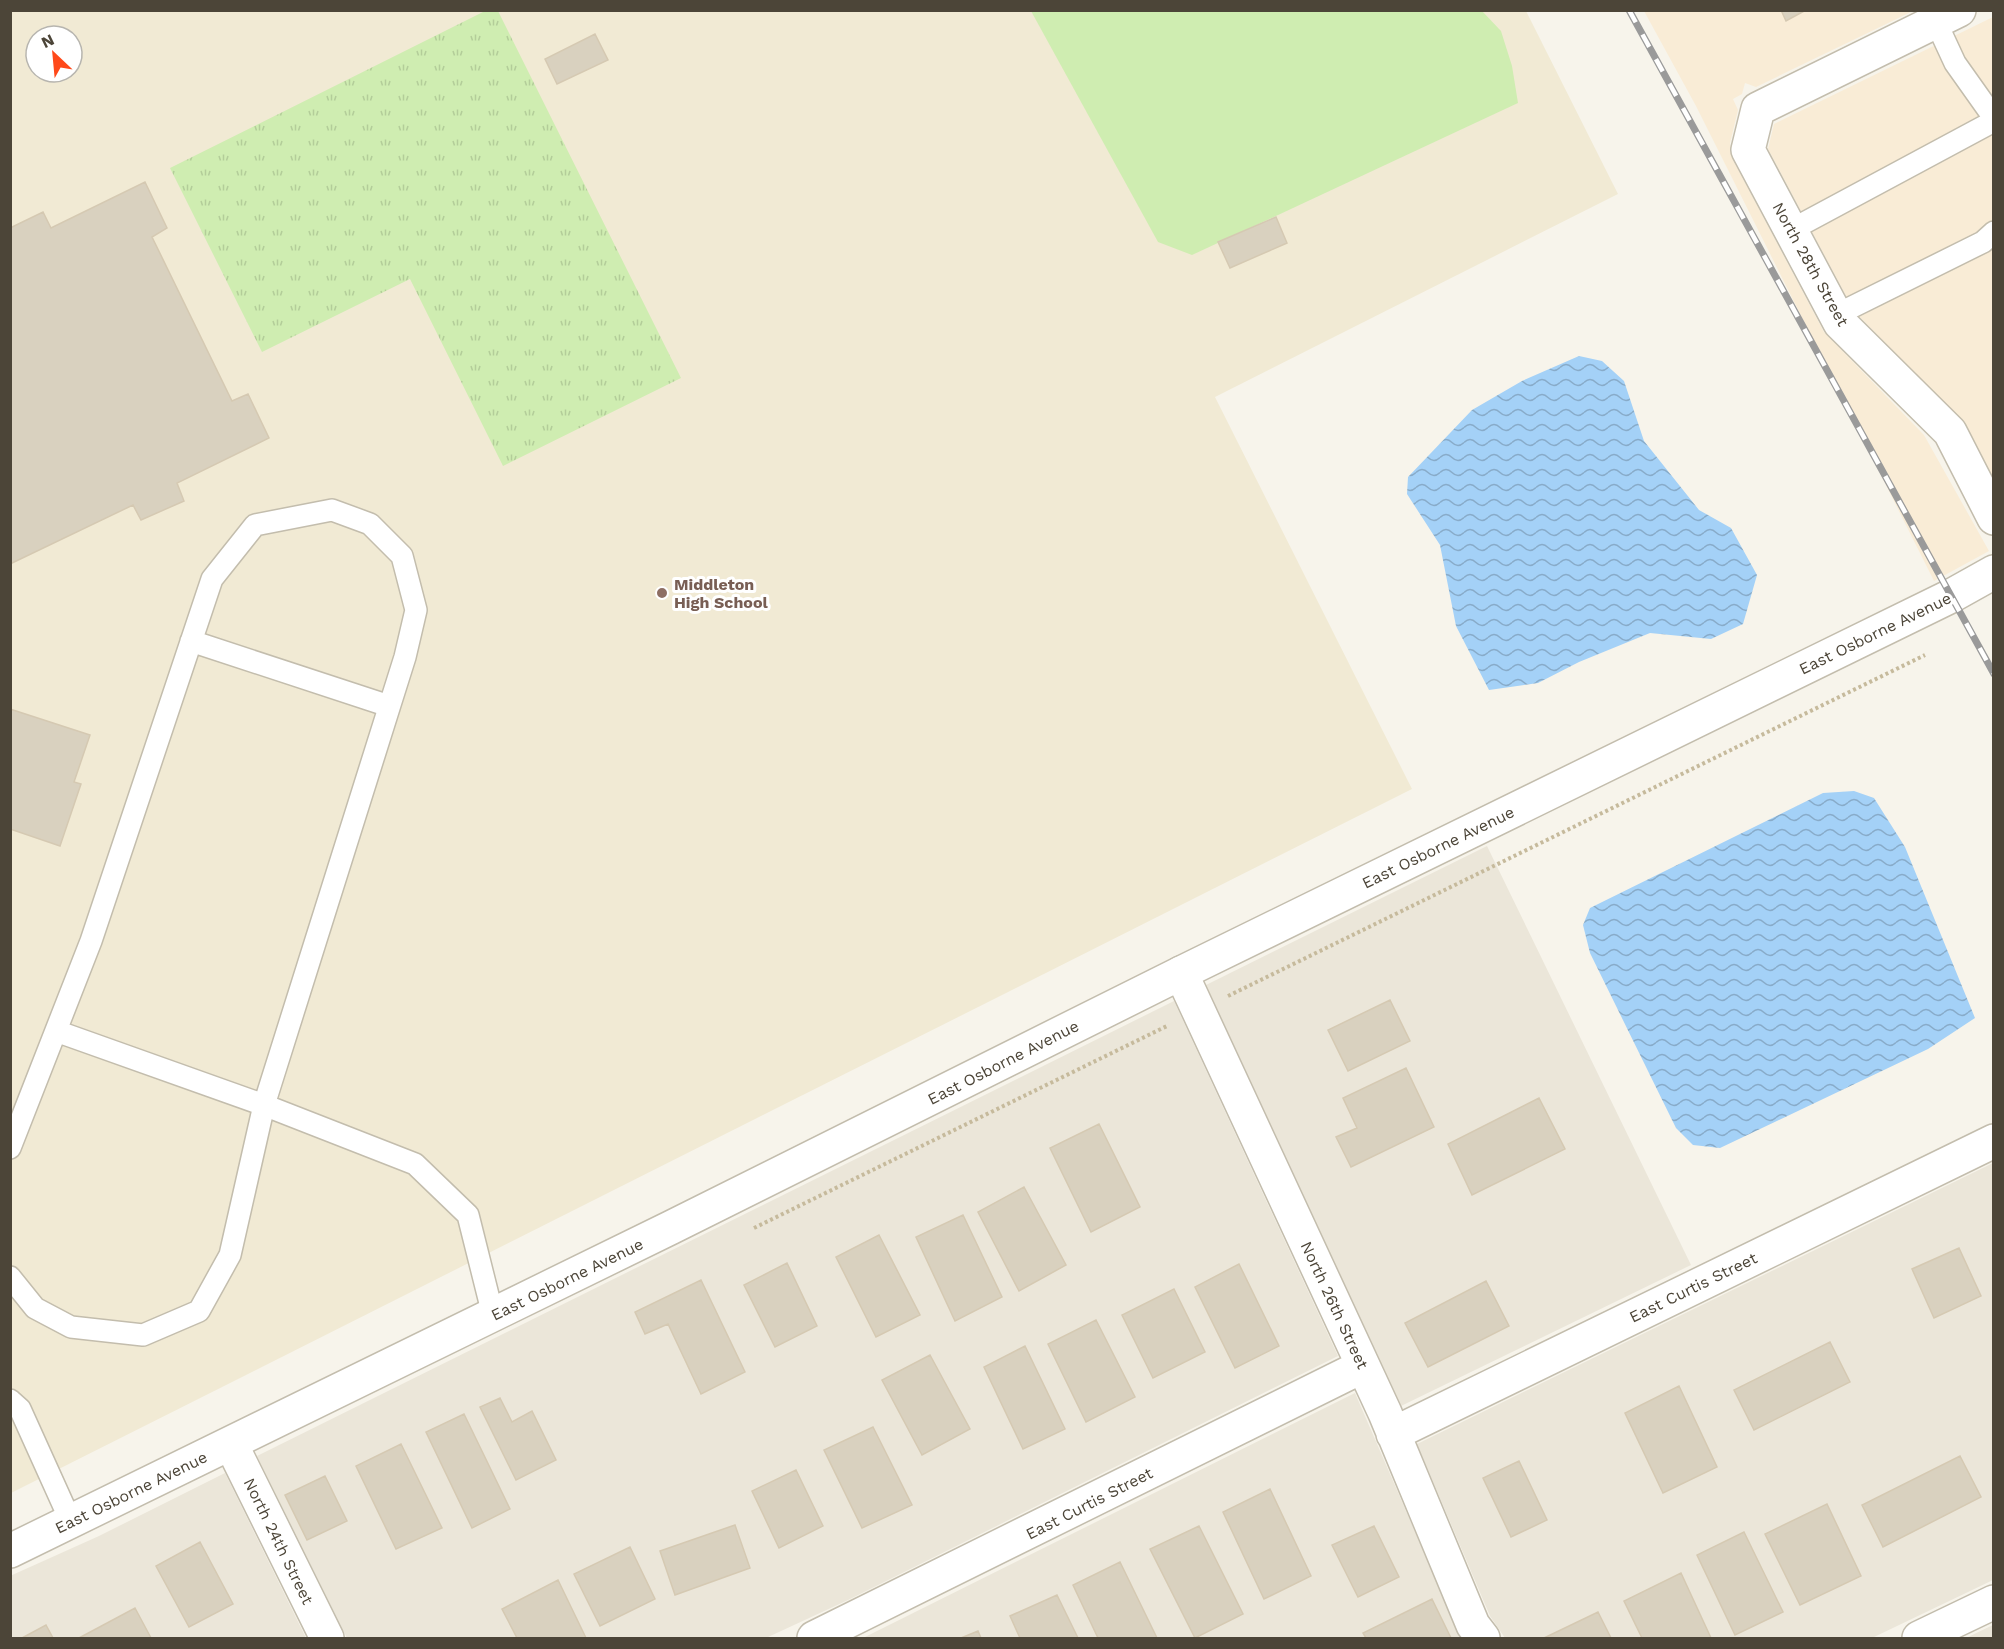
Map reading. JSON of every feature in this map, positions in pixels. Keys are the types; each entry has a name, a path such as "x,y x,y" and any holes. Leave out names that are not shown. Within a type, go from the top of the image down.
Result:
{"street":[{"name":"North 28th Street","path":"1947,16 1758,109 1748,150 1840,323 1950,432 1994,518"},
{"name":"East Osborne Avenue","path":"10,1551 1951,596 1994,572"},
{"name":"North 26th Street","path":"1181,973 1363,1366 1473,1625 1483,1638"},
{"name":"East Curtis Street","path":"1393,1434 1994,1140"},
{"name":"East Curtis Street","path":"814,1638 1363,1366"},
{"name":"North 24th Street","path":"231,1444 327,1638"},
{"path":"1919,1638 1994,1602"}],"lane":[{"path":"1791,230 1994,119 1955,63 1947,16"},
{"path":"1836,315 1983,242 1994,232"},
{"path":"10,1148 91,941 212,579 255,525 332,510 370,524 402,556 416,610 405,657 264,1105 230,1255 199,1311 144,1335 71,1327 35,1308 10,1277"},
{"path":"191,641 389,706"},
{"path":"56,1031 264,1105 415,1164 468,1215 493,1315"},
{"path":"10,1400 20,1409 71,1522"}],"path":[{"path":"747,1232 1925,655"}],"shaded area":[{"name":"Middleton High School","path":"11,11 1526,11 1618,194 1215,397 1412,789 11,1493"},
{"path":"1644,11 1913,11 1756,87 1745,83 1742,94 1733,99 1738,110 1730,143 1732,158 1824,332 1924,435 1989,551 1934,581 1696,106"},
{"path":"1993,17 1993,485 1950,409 1854,311 1768,149 1774,124"},
{"path":"1487,846 1691,1265 1401,1406 1206,985"},
{"path":"1174,1001 1338,1356 848,1600 766,1638 347,1638 257,1456"},
{"path":"1993,1163 1993,1580 1872,1638 1505,1638 1490,1616 1417,1444"},
{"path":"1355,1393 1461,1638 863,1638"},
{"path":"225,1473 306,1638 11,1638 10,1576 99,1536"},
{"path":"1993,1625 1993,1638 1966,1638"}],"green space":[{"path":"485,11 498,11 681,378 503,466 410,279 262,352 170,168"},
{"path":"1031,11 1482,11 1501,31 1512,66 1518,103 1192,255 1158,242"}],"water":[{"path":"1579,356 1602,361 1624,381 1644,441 1699,510 1731,528 1757,575 1743,624 1711,639 1650,633 1579,662 1538,683 1489,690 1456,626 1440,545 1407,494 1408,477 1472,410 1522,381"},
{"path":"1854,791 1874,798 1905,847 1975,1018 1928,1049 1720,1148 1693,1145 1676,1128 1590,953 1583,925 1590,908 1823,793"}],"building":[{"path":"1781,10 1806,10 1786,21"},
{"path":"595,34 608,60 557,84 545,59"},
{"path":"145,182 167,228 152,237 232,401 248,394 269,438 177,483 184,501 141,520 133,505 10,564 10,228 43,212 51,228"},
{"path":"1276,217 1287,243 1230,268 1218,242"},
{"path":"10,709 90,735 74,782 81,784 60,846 10,829"},
{"path":"1390,1000 1410,1041 1348,1071 1328,1030"},
{"path":"1406,1068 1434,1127 1351,1167 1336,1137 1357,1128 1343,1098"},
{"path":"1539,1098 1565,1149 1472,1195 1448,1144"},
{"path":"1099,1124 1140,1207 1091,1232 1050,1148"},
{"path":"1024,1187 1066,1265 1019,1291 978,1212"},
{"path":"963,1215 1002,1297 955,1321 916,1237"},
{"path":"879,1235 920,1315 876,1337 836,1257"},
{"path":"1959,1248 1981,1296 1934,1318 1912,1269"},
{"path":"787,1263 817,1326 775,1347 744,1285"},
{"path":"1239,1264 1279,1346 1235,1368 1195,1287"},
{"path":"701,1280 745,1372 701,1394 668,1324 645,1334 635,1312"},
{"path":"1486,1281 1509,1326 1428,1367 1405,1323"},
{"path":"1174,1289 1205,1352 1153,1378 1122,1315"},
{"path":"1096,1320 1135,1397 1086,1422 1048,1344"},
{"path":"1830,1342 1850,1382 1754,1430 1734,1390"},
{"path":"1025,1346 1065,1429 1023,1449 984,1367"},
{"path":"930,1355 970,1429 922,1455 882,1380"},
{"path":"1679,1386 1717,1467 1663,1493 1625,1413"},
{"path":"500,1398 512,1422 532,1411 556,1460 516,1480 480,1407"},
{"path":"464,1414 510,1509 472,1528 426,1432"},
{"path":"873,1427 912,1505 862,1528 824,1450"},
{"path":"401,1444 442,1528 396,1549 356,1466"},
{"path":"1960,1456 1981,1497 1883,1547 1862,1505"},
{"path":"1519,1461 1547,1520 1511,1537 1483,1478"},
{"path":"796,1470 823,1526 779,1548 752,1491"},
{"path":"325,1476 347,1521 307,1540 285,1495"},
{"path":"1270,1489 1311,1576 1264,1599 1223,1512"},
{"path":"1827,1504 1861,1576 1800,1605 1765,1534"},
{"path":"735,1525 750,1568 675,1595 660,1551"},
{"path":"1199,1526 1243,1614 1195,1638 1150,1549"},
{"path":"1374,1526 1399,1577 1358,1597 1332,1545"},
{"path":"1744,1532 1783,1612 1735,1635 1697,1555"},
{"path":"200,1542 233,1604 189,1627 156,1566"},
{"path":"630,1547 655,1599 600,1626 574,1574"},
{"path":"1120,1562 1157,1638 1098,1638 1073,1585"},
{"path":"1681,1573 1711,1638 1642,1638 1624,1601"},
{"path":"558,1580 586,1638 517,1638 502,1609"},
{"path":"1057,1595 1078,1638 1020,1638 1010,1616"},
{"path":"1432,1599 1451,1638 1366,1638 1363,1633"},
{"path":"135,1608 151,1638 79,1638"},
{"path":"1598,1612 1611,1638 1544,1638"},
{"path":"46,1625 53,1638 22,1638"},
{"path":"978,1631 981,1638 961,1638"}],"railway":[{"path":"1629,10 1994,674"}],"place":[{"name":"Middleton High School","path":"662,593"}]}
